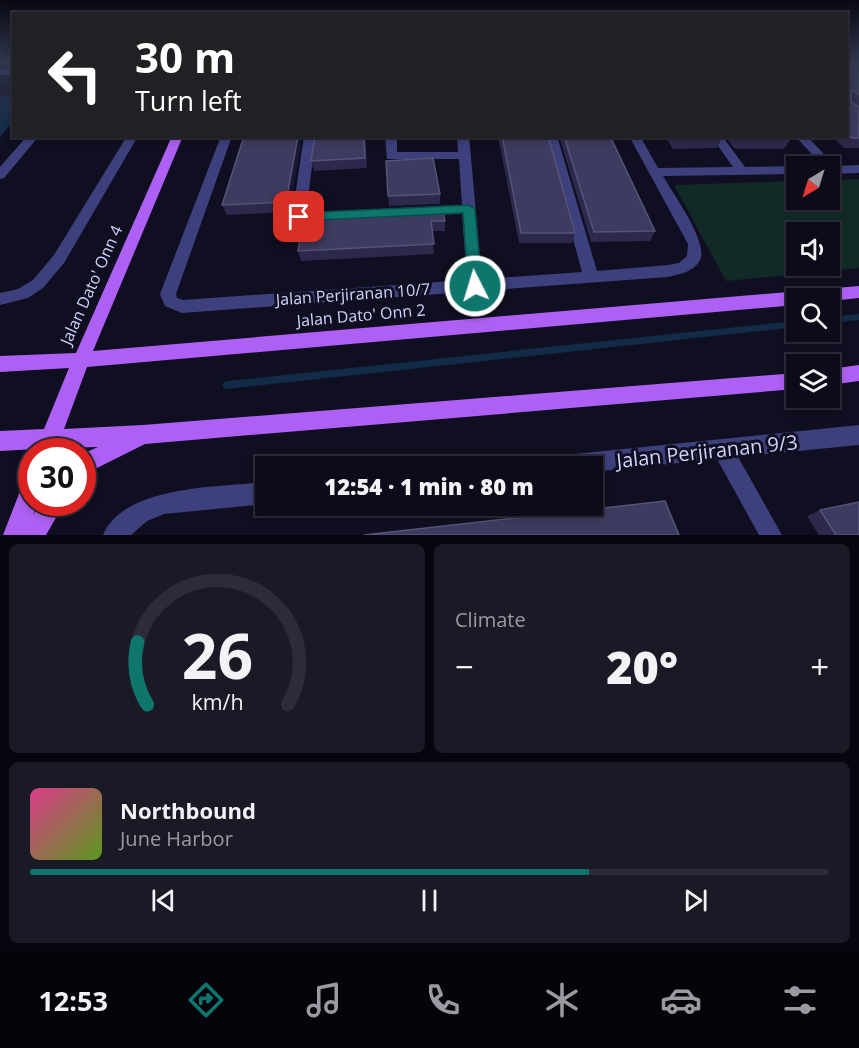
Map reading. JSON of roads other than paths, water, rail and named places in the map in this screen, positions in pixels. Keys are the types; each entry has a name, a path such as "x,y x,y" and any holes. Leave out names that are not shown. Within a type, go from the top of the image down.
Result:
{"main road":[{"name":"Jalan Dato' Onn 4","path":"51,438 81,360 177,138"},
{"name":"Jalan Dato' Onn 2","path":"840,294 859,292"},
{"name":"Jalan Dato' Onn 2","path":"0,364 81,360 786,300"},
{"path":"840,376 859,374"},
{"path":"96,440 786,382"},
{"path":"96,458 143,435"},
{"path":"0,441 18,442"},
{"path":"14,535 21,516"},
{"path":"33,535 45,516"}],"street":[{"path":"0,175 32,138"},
{"path":"0,299 22,294 38,284 59,259 132,138"},
{"name":"Jalan Perjiranan 10/7","path":"226,138 168,294 171,302 182,307 668,271 684,267 694,258 695,244 654,172"},
{"path":"310,138 299,217 333,215"},
{"path":"391,138 391,156 464,155"},
{"path":"463,138 475,286"},
{"path":"551,138 591,277"},
{"path":"635,138 654,172 786,170"},
{"path":"717,138 742,171"},
{"path":"802,138 819,156"},
{"path":"840,168 859,169"},
{"path":"412,212 469,209"},
{"name":"Jalan Perjiranan 9/3","path":"603,462 859,435"},
{"path":"723,451 771,535"},
{"path":"114,535 139,513 164,503 255,494"}],"water":[{"path":"12,95 12,121 0,138 0,96"}],"waterway":[{"path":"840,319 859,317"},
{"path":"227,385 786,325"}]}
